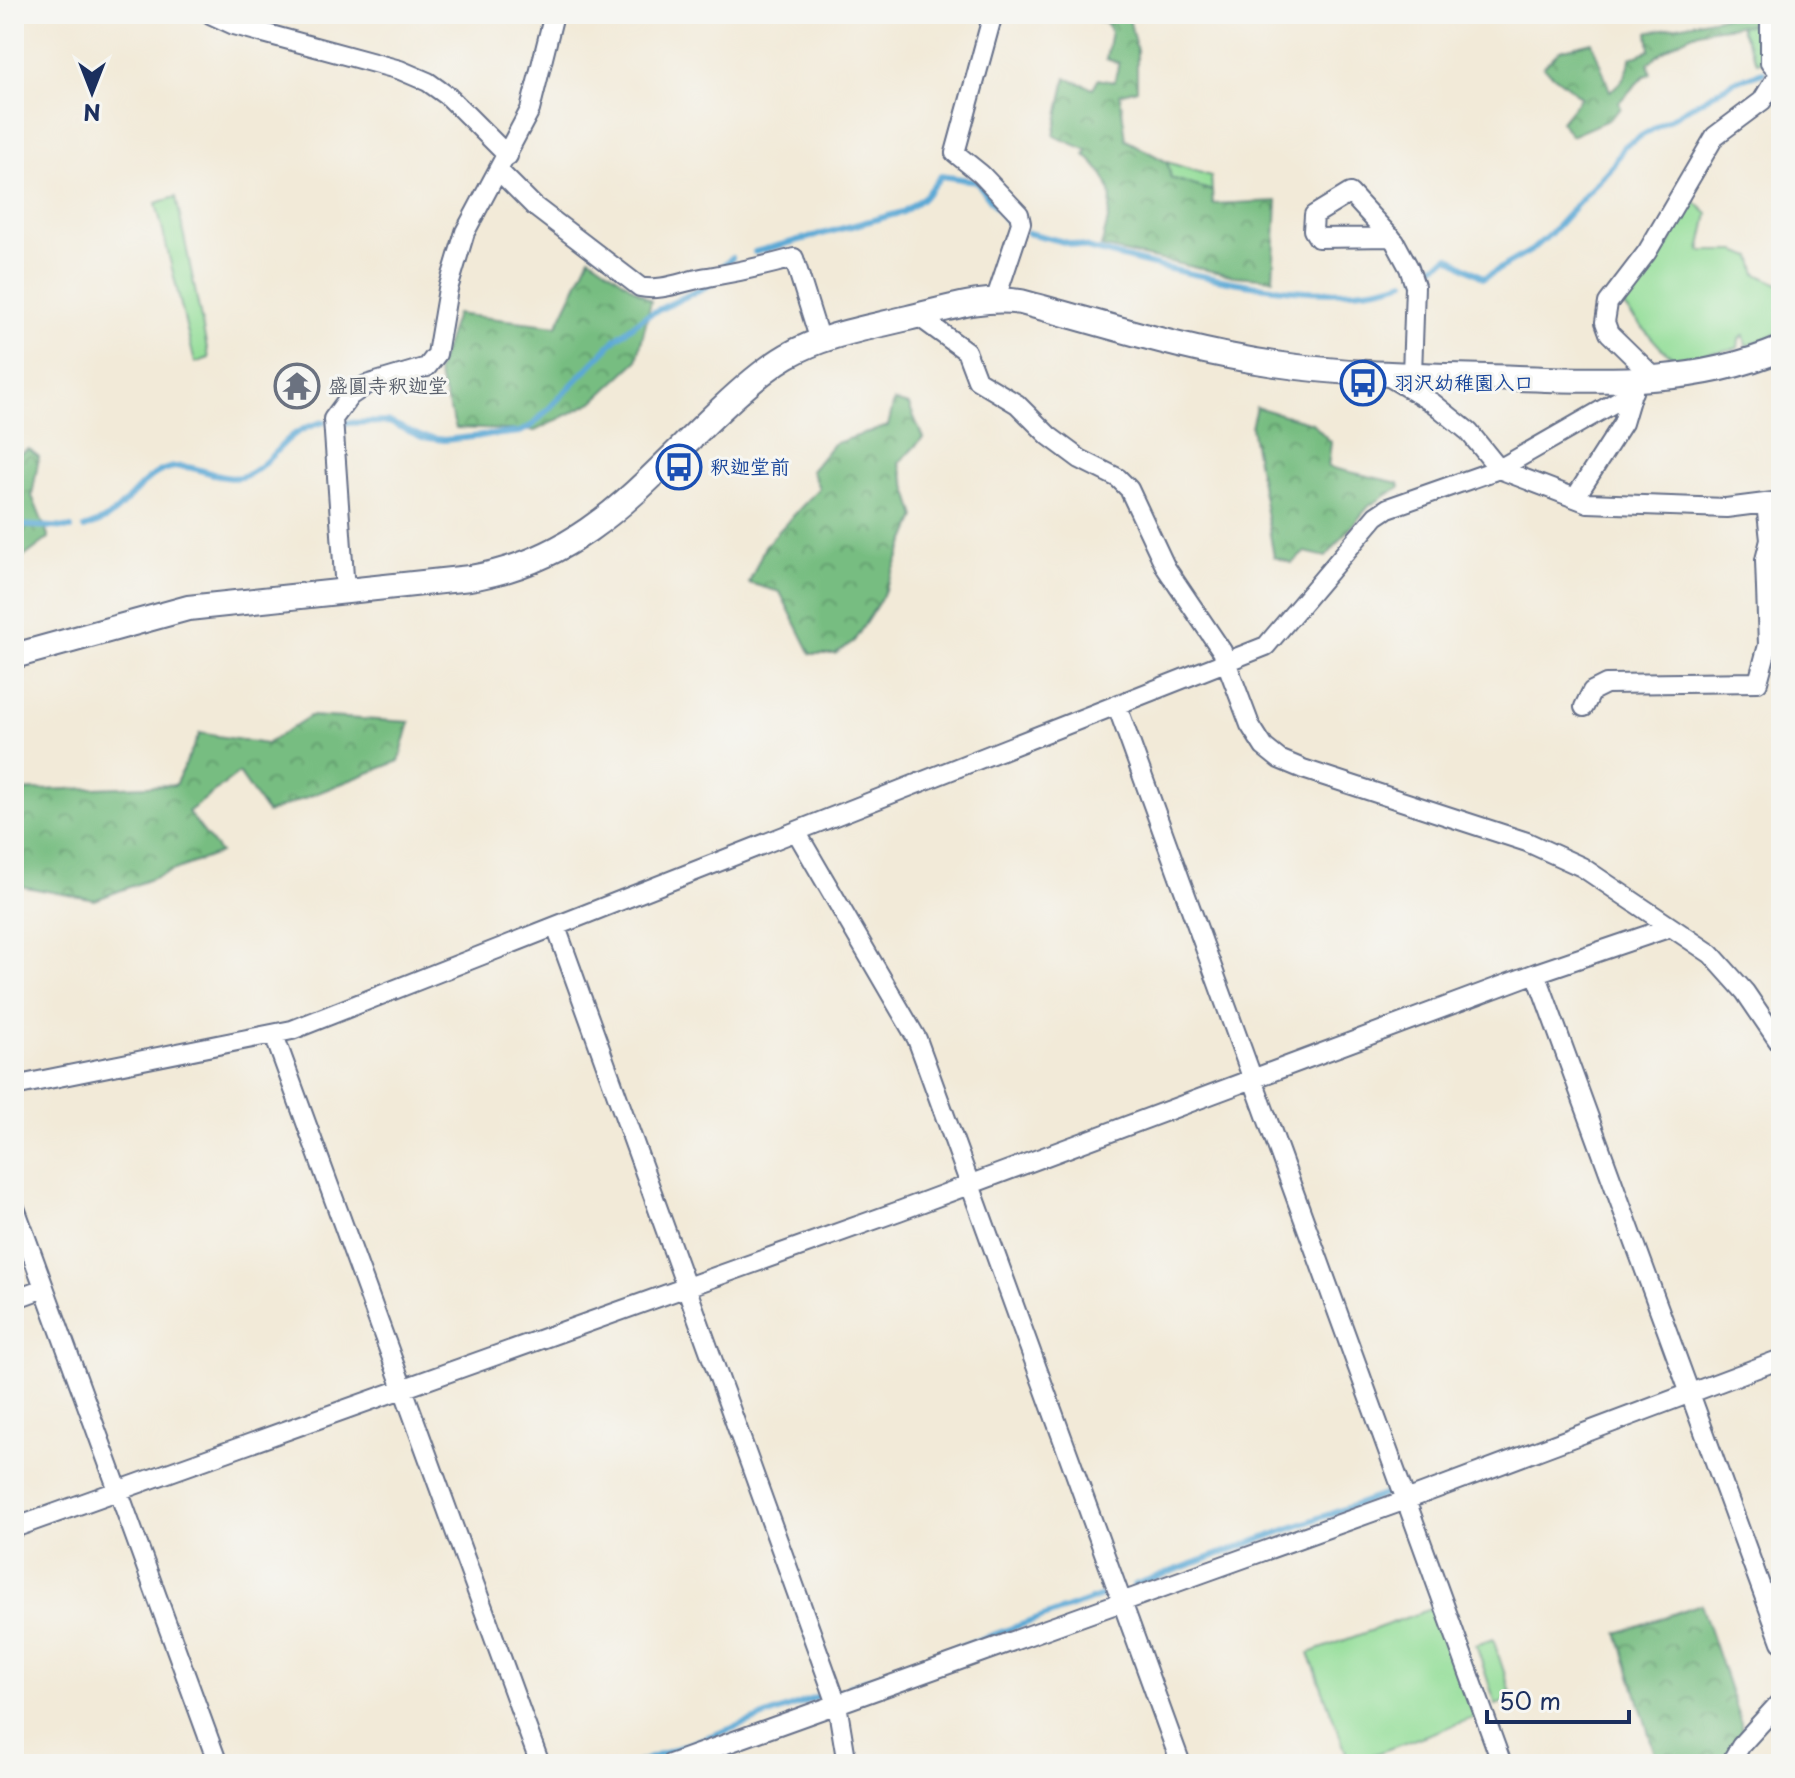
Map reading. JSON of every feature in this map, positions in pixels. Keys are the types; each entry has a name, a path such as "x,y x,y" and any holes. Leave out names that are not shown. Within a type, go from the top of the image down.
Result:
{"street":[{"path":"210,14 234,25 400,70 428,82 449,97 534,206 640,287 654,290 710,276 724,277 794,258 820,341"},
{"path":"345,591 333,419 350,396 366,385 427,367 437,354 448,289 465,232 504,164 530,110 554,14"},
{"path":"993,14 955,153 981,174 1019,214 1021,223 996,298"},
{"path":"1642,384 1609,333 1605,322 1608,303 1647,252 1715,136 1753,110 1775,83 1779,73 1770,63 1770,14"},
{"path":"1391,237 1415,286 1412,374"},
{"path":"14,656 170,611 484,576 535,561 619,509 744,388 784,357 820,341 996,298 1272,364 1384,373 1642,384 1720,371 1781,349"},
{"path":"918,316 966,351 977,380 1017,404 1049,436 1080,459 1118,478 1129,489 1166,568 1227,663 1232,685 1264,747 1279,759 1527,842 1582,867 1711,954 1745,992 1781,1045"},
{"path":"1384,373 1433,403 1469,432 1493,457 1499,469 1588,503 1696,508 1774,502 1765,560 1768,645 1758,682 1606,684 1592,691 1584,707"},
{"path":"14,1086 274,1035 1227,663 1266,646 1376,516 1388,508 1499,469 1642,384"},
{"path":"1575,498 1623,423 1642,384"},
{"path":"1117,706 1502,1764"},
{"path":"797,833 917,1039 1181,1764"},
{"path":"556,927 837,1704 847,1764"},
{"path":"14,1528 971,1183 1536,973 1671,927"},
{"path":"1536,973 1781,1642"},
{"path":"274,1035 540,1764"},
{"path":"14,1205 218,1764"},
{"path":"14,1299 44,1288"},
{"path":"670,1764 1406,1500 1781,1359"},
{"path":"1730,1764 1741,1745 1781,1701"}],"green space":[{"path":"1070,14 1128,14 1137,51 1137,89 1120,94 1126,140 1167,162 1171,178 1212,191 1213,204 1277,201 1273,279 1234,276 1101,247 1110,207 1109,187 1085,155 1087,150 1054,136 1066,78 1093,88 1098,79 1114,82 1119,63 1106,59 1111,31 1105,22"},
{"path":"1737,14 1758,14 1759,24 1712,29 1676,42 1648,63 1651,74 1644,76 1619,102 1621,108 1608,120 1571,136 1561,121 1581,97 1543,67 1560,50 1592,42 1610,91 1624,77 1630,58 1650,50 1648,32"},
{"path":"1759,24 1761,61 1757,62 1739,25"},
{"path":"1167,162 1211,176 1212,191 1171,178"},
{"path":"176,197 209,358 195,363 156,203"},
{"path":"1694,201 1708,214 1700,251 1736,251 1752,257 1757,274 1781,285 1781,332 1746,346 1744,335 1739,339 1738,348 1676,359 1661,348 1623,306 1625,298 1662,256"},
{"path":"590,257 651,301 637,361 593,402 535,431 456,428 437,372 456,314 557,326"},
{"path":"894,401 909,405 923,438 899,463 916,517 882,597 854,641 835,654 811,654 780,592 749,583 765,546 819,488 811,471 833,444 888,426"},
{"path":"1256,407 1312,423 1331,442 1328,467 1399,483 1400,487 1369,506 1326,557 1305,552 1292,563 1274,557 1251,427"},
{"path":"29,449 39,457 32,496 49,538 25,556 14,557 14,456"},
{"path":"310,716 410,722 399,761 267,813 239,773 188,812 220,853 95,900 14,885 14,791 175,785 200,733 266,744"},
{"path":"1701,1604 1744,1732 1724,1764 1638,1764 1656,1757 1618,1633"},
{"path":"1441,1605 1479,1716 1350,1763 1309,1653"},
{"path":"1493,1639 1513,1699 1496,1705 1476,1645"}],"waterway":[{"path":"1418,276 1449,257 1484,278 1532,250 1613,165 1624,146 1735,81 1763,72"},
{"path":"755,252 903,212 924,197 941,176 976,181 1013,229"},
{"path":"1028,233 1166,268 1269,288 1318,292 1364,290 1405,281"},
{"path":"721,268 732,258"},
{"path":"337,423 389,422 422,437 444,440 520,432 533,425 617,338 644,317 711,284"},
{"path":"84,528 107,518 160,471 181,467 223,477 243,476 263,464 292,436 324,422"},
{"path":"14,525 71,528"},
{"path":"1134,1585 1391,1492"},
{"path":"850,1686 1102,1596"},
{"path":"634,1764 818,1697"}],"place":[{"name":"羽沢幼稚園入口","path":"1363,383"},
{"name":"盛圓寺釈迦堂","path":"297,386"},
{"name":"釈迦堂前","path":"679,467"}]}
